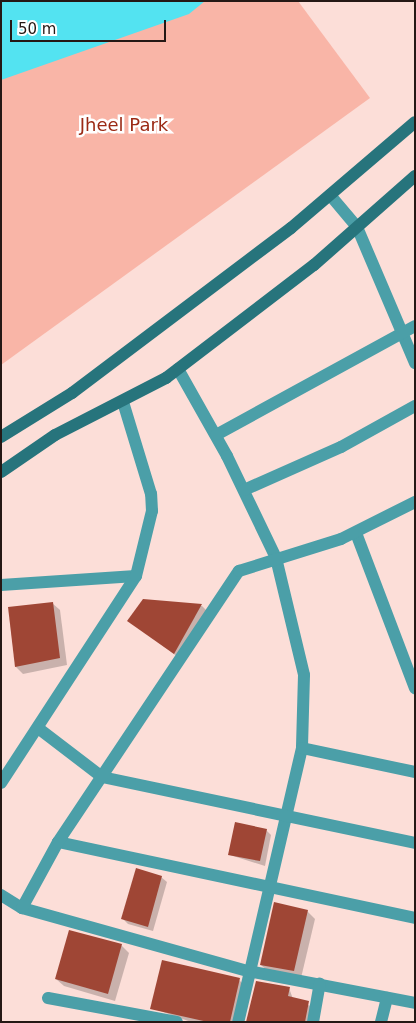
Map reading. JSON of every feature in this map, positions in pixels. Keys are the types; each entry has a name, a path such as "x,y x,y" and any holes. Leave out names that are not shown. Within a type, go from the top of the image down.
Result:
{"main road":[{"path":"1,437 72,393 330,195 415,122"},
{"path":"1,472 55,435 123,402 178,369 357,227 415,176"}],"street":[{"path":"330,195 357,227 415,364"},
{"path":"216,435 401,330 415,326"},
{"path":"178,369 216,435 276,558 301,647 302,748 248,971 238,1022"},
{"path":"1,783 136,576 152,511 151,494 123,402"},
{"path":"244,490 341,447 415,406"},
{"path":"22,908 58,842 239,570 356,533 415,502"},
{"path":"356,533 415,688"},
{"path":"1,584 136,576"},
{"path":"38,728 102,777 415,843"},
{"path":"302,748 415,772"},
{"path":"58,842 415,918"},
{"path":"1,895 22,908 248,971 415,1003"},
{"path":"313,1022 320,984"},
{"path":"48,998 177,1022"},
{"path":"381,1022 387,998"}],"green space":[{"name":"Jheel Park","path":"1,1 298,1 370,98 1,365"}],"water":[{"path":"1,1 205,1 189,14 1,80"}],"building":[{"path":"143,599 202,604 174,654 127,621"},
{"path":"53,602 60,658 15,667 8,607"},
{"path":"235,822 267,829 260,861 228,855"},
{"path":"136,868 162,876 148,927 121,919"},
{"path":"274,902 308,910 294,971 260,965"},
{"path":"69,930 122,944 108,994 55,979"},
{"path":"162,960 240,978 230,1022 208,1022 150,1009"},
{"path":"256,981 290,987 288,996 309,1001 305,1022 246,1022"}]}
